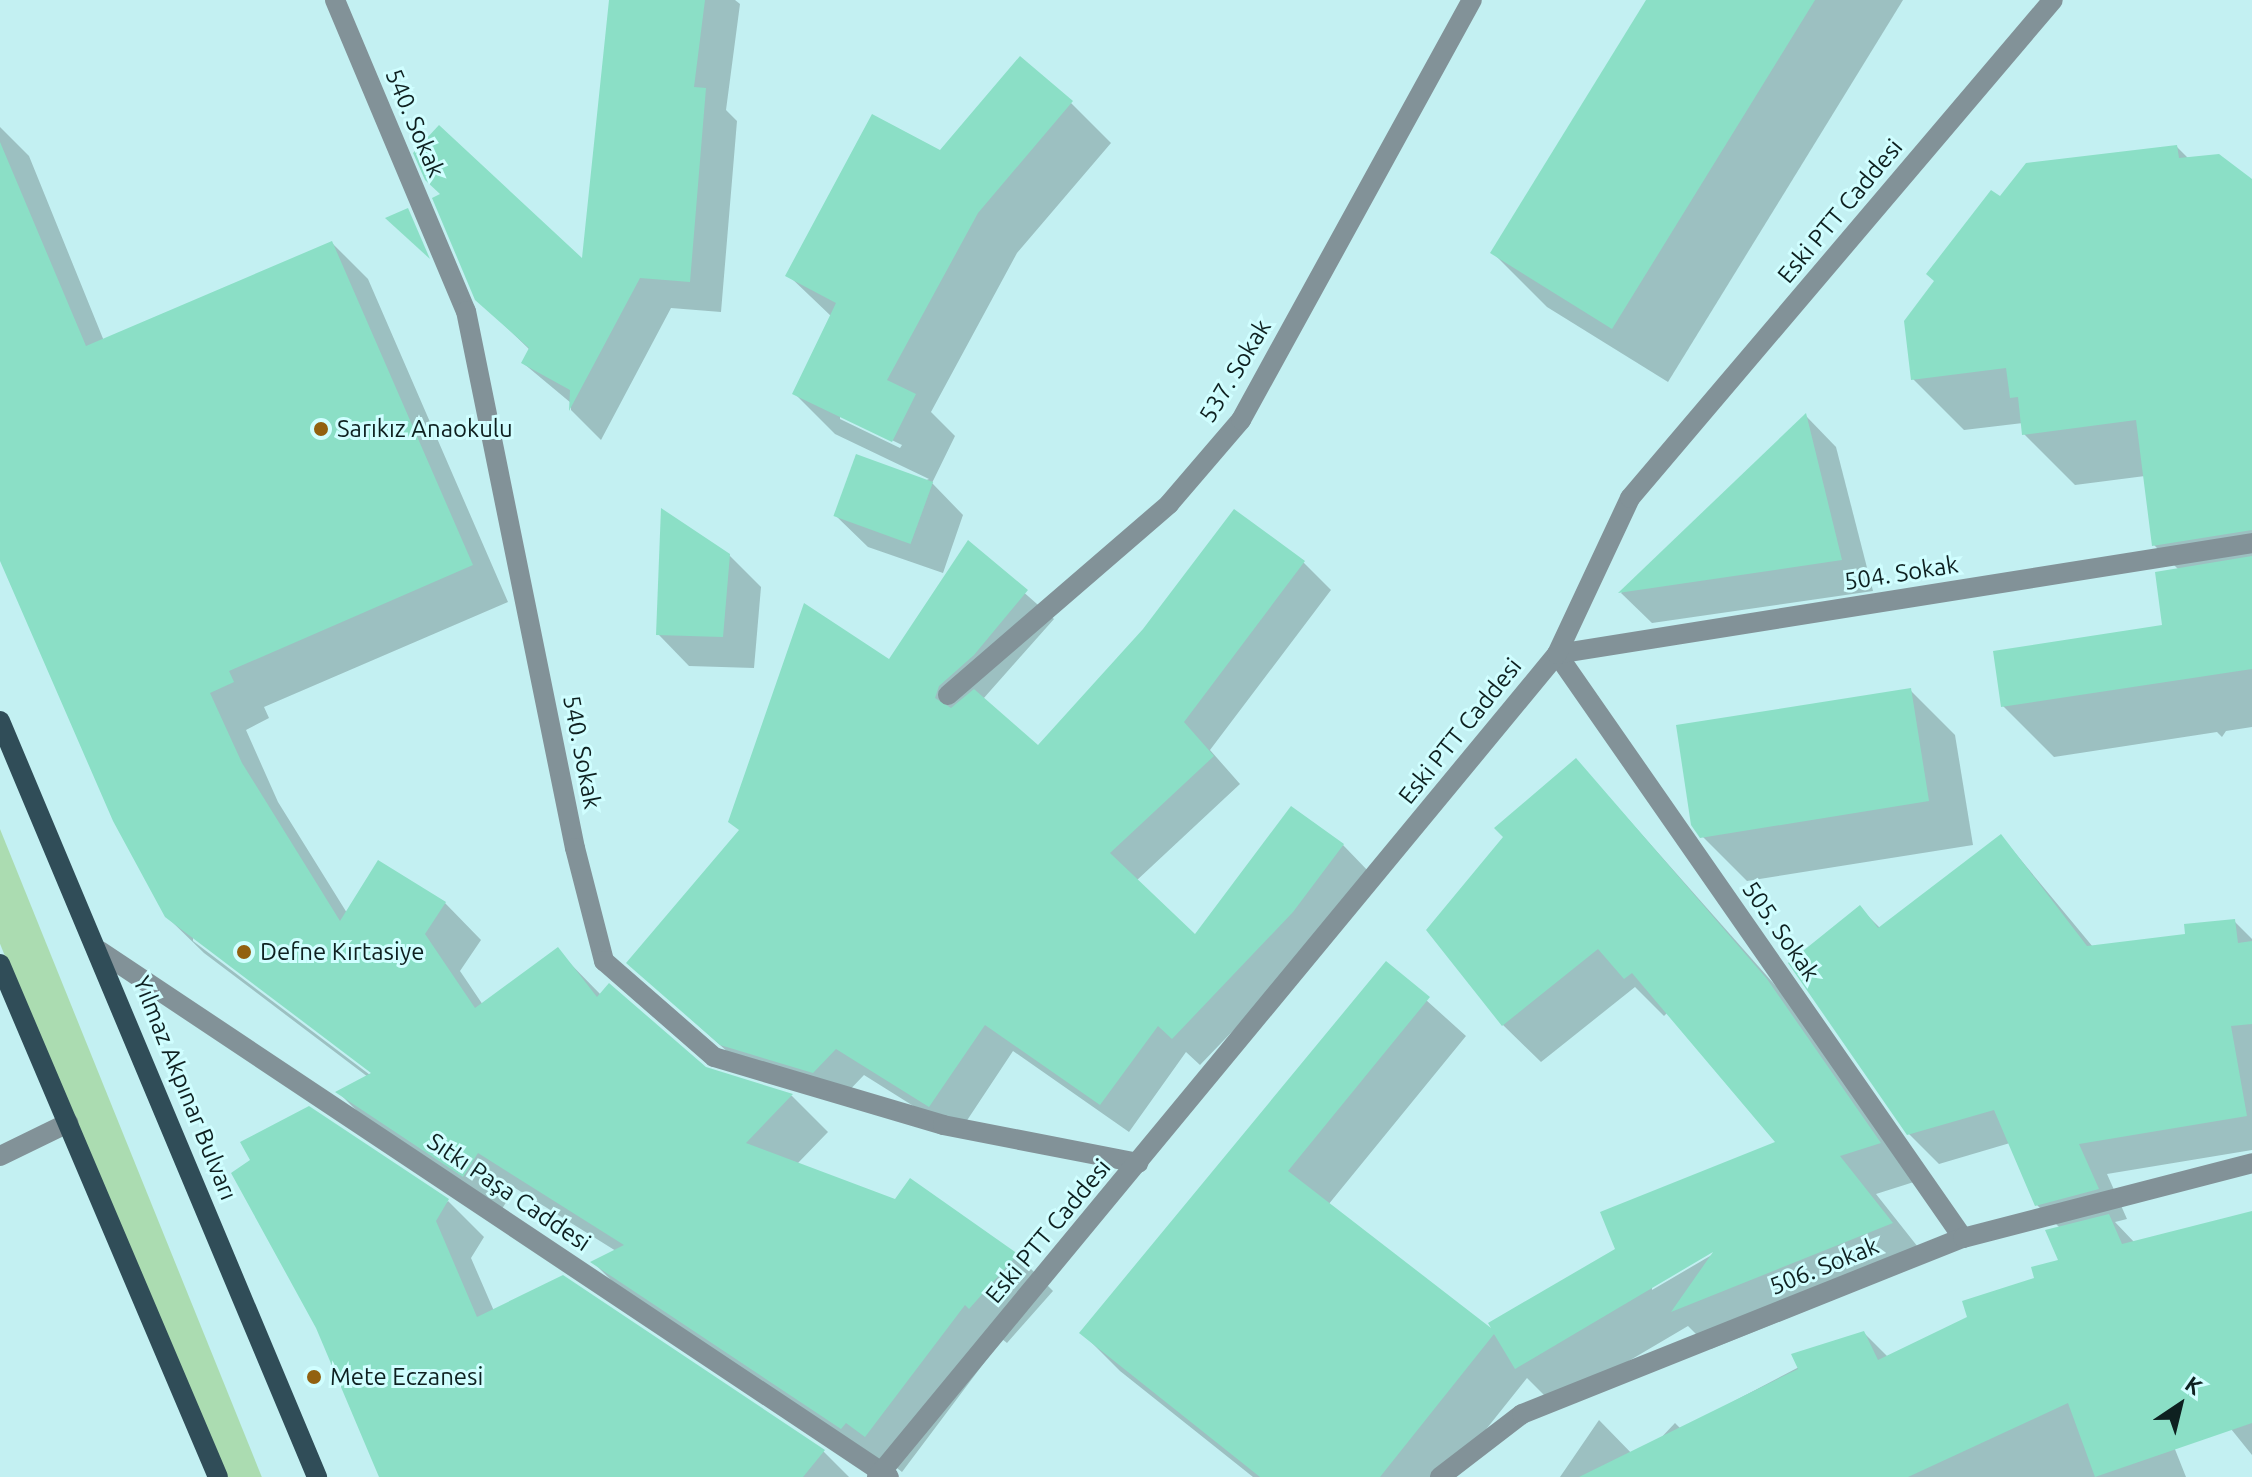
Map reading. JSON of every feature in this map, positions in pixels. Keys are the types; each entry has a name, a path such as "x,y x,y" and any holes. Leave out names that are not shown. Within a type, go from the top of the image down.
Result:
{"main road":[{"name":"Yılmaz Akpınar Bulvarı","path":"0,721 100,951 317,1477"},
{"path":"0,964 218,1477"}],"street":[{"name":"540. Sokak","path":"335,0 466,311 575,848 604,961 714,1057 943,1125 1138,1163"},
{"name":"537. Sokak","path":"948,695 1169,504 1241,420 1472,0"},
{"name":"Eski PTT Caddesi","path":"883,1475 1557,654 1630,498 2053,0"},
{"name":"504. Sokak","path":"1557,654 2252,543"},
{"name":"505. Sokak","path":"1557,654 1963,1238"},
{"name":"Sıtkı Paşa Caddesi","path":"100,951 883,1475"},
{"path":"0,1156 68,1123"},
{"name":"506. Sokak","path":"1441,1476 1522,1414 1963,1238 2252,1163"}],"green space":[{"path":"0,829 262,1477 215,1477 0,944"}],"building":[{"path":"609,0 705,0 694,87 706,88 690,282 640,278 569,411 570,390 521,363 529,348 475,300 432,198 440,194 425,180 413,153 439,125 582,258"},
{"path":"1646,0 1815,0 1612,329 1490,253"},
{"path":"1020,56 1073,101 978,213 887,380 916,394 892,442 792,394 836,303 785,276 872,114 940,150"},
{"path":"0,142 86,346 332,241 473,565 229,671 234,682 210,693 242,763 340,921 378,860 446,902 425,934 475,1008 558,947 597,997 609,983 706,1067 793,1094 746,1143 895,1199 910,1178 1018,1254 969,1309 965,1305 865,1437 846,1423 841,1429 590,1262 624,1245 478,1153 463,1177 335,1092 371,1073 165,917 113,821 0,561"},
{"path":"2177,145 2179,158 2219,154 2252,179 2252,530 2152,546 2136,420 2022,435 2018,397 2010,398 2006,368 1911,380 1904,321 1934,281 1926,274 1991,190 2000,196 2026,163"},
{"path":"408,208 430,259 385,218"},
{"path":"1806,413 1842,560 1618,593"},
{"path":"856,454 933,482 910,544 833,516"},
{"path":"661,508 730,554 723,637 656,635"},
{"path":"1234,509 1305,561 1184,722 1214,756 1110,853 1195,934 1291,806 1344,844 1293,912 1172,1039 1158,1026 1100,1105 985,1025 929,1107 836,1049 813,1073 720,1045 626,963 739,830 728,822 804,603 889,659 968,540 1028,590 974,655 939,686 935,698 951,708 974,689 1038,745 1143,629"},
{"path":"2252,556 2252,669 2001,707 1993,651 2162,625 2155,572"},
{"path":"1911,688 1929,801 1700,838 1691,825 1676,725"},
{"path":"1576,758 1767,979 1881,1143 1840,1156 1893,1223 1671,1312 1713,1252 1515,1369 1494,1334 1380,1477 1260,1477 1079,1333 1386,961 1430,997 1288,1171 1491,1328 1488,1323 1615,1249 1600,1212 1775,1142 1632,973 1624,979 1598,949 1502,1026 1426,930 1503,837 1494,828"},
{"path":"2001,834 2087,946 2185,934 2184,924 2235,919 2238,943 2252,941 2252,1024 2231,1026 2247,1116 2079,1144 2099,1189 2035,1206 1994,1110 1907,1135 1788,963 1860,905 1878,928"},
{"path":"309,1106 449,1199 436,1221 477,1317 563,1275 825,1450 803,1477 379,1477 316,1328 231,1173 250,1160 240,1142"},
{"path":"2252,1211 2252,1423 2095,1477 2068,1403 1908,1477 1579,1477 1798,1369 1791,1354 1864,1331 1878,1360 1967,1317 1962,1301 2034,1278 2031,1267 2058,1260 2045,1230 2109,1214 2122,1244"}],"place":[{"name":"Sarıkız Anaokulu","path":"321,429"},
{"name":"Defne Kırtasiye","path":"244,952"},
{"name":"Mete Eczanesi","path":"314,1377"}]}
